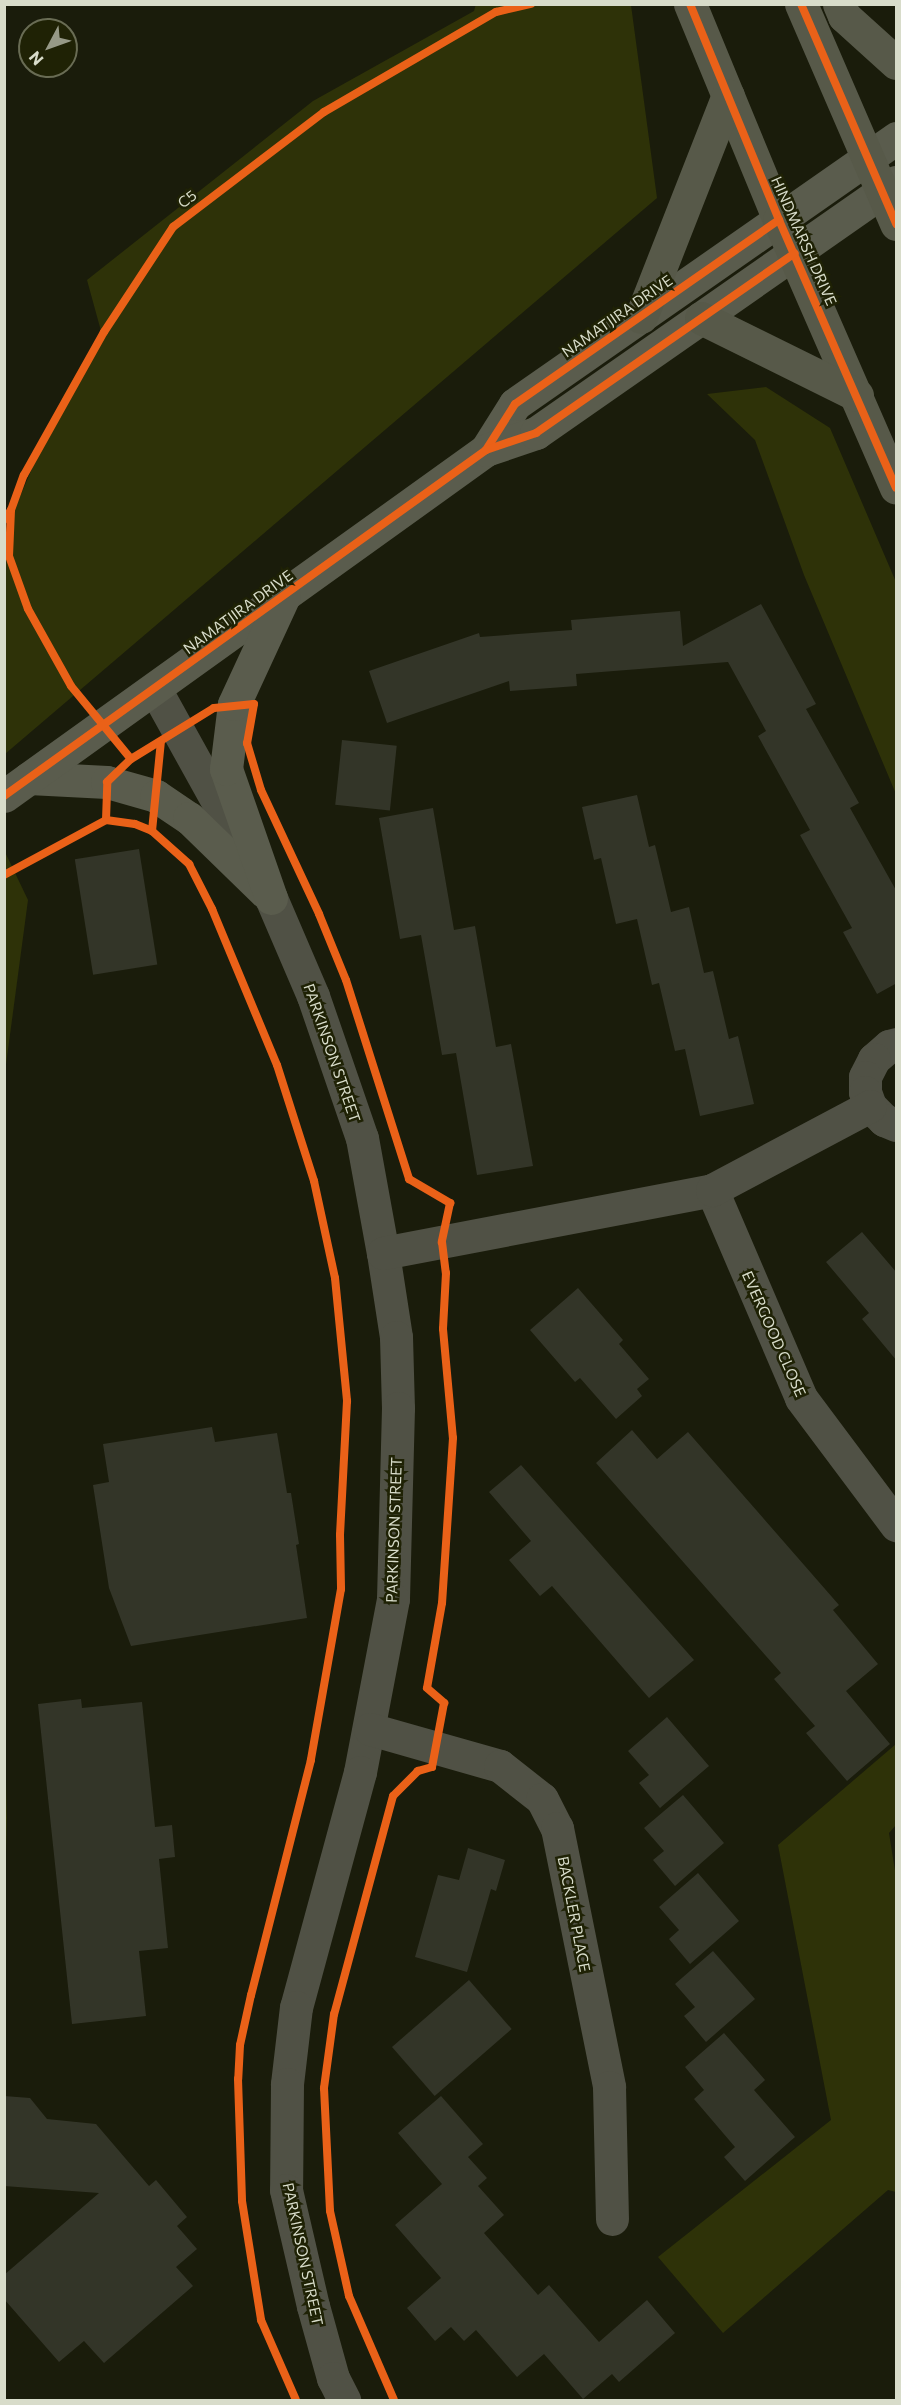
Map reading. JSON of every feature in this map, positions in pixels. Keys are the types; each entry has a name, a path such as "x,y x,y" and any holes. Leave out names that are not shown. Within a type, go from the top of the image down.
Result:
{"main road":[{"name":"HINDMARSH DRIVE","path":"690,4 779,220 897,488"},
{"path":"801,4 868,158 890,187 897,224"},
{"path":"838,4 844,16 897,63"},
{"path":"641,317 728,95"},
{"name":"NAMATJIRA DRIVE","path":"486,450 515,404 897,138"},
{"name":"NAMATJIRA DRIVE","path":"17,787 486,450 536,433 890,187"},
{"path":"701,318 856,395"},
{"path":"271,898 226,769 234,704 285,594"},
{"path":"17,787 107,782 156,796 189,818 271,898"}],"street":[{"name":"PARKINSON STREET","path":"155,689 271,898 313,996 362,1138 383,1253 396,1361 393,1599 370,1728 296,2007 287,2084 286,2190 333,2378 344,2400"},
{"path":"897,1044 889,1046 874,1059 865,1077 865,1092 870,1106 884,1120 897,1125"},
{"path":"383,1253 712,1190 870,1106"},
{"name":"EVERGOOD CLOSE","path":"712,1190 801,1398 897,1525"},
{"name":"BACKLER PLACE","path":"370,1728 500,1766 542,1799 557,1828 609,2087 612,2219"}],"green space":[{"path":"476,4 631,5 657,198 5,754 5,531 64,395 101,331 87,280 313,101 474,11"},
{"path":"766,387 830,428 896,582 896,794 804,575 755,440 707,394"},
{"path":"4,852 28,900 5,1072"},
{"path":"896,1744 896,1825 889,1833 896,1877 896,2192 888,2190 723,2333 658,2257 831,2120 778,1845"},
{"path":"4,1745 7,1818 5,1887"}],"building":[{"path":"761,604 816,704 806,709 859,803 850,808 897,892 897,983 877,994 843,932 852,928 800,835 810,830 758,736 766,731 728,662 576,674 577,686 510,691 509,681 387,723 369,671 479,633 480,637 572,630 571,620 680,611 683,646"},
{"path":"342,740 397,746 390,810 335,805"},
{"path":"637,795 649,847 655,845 671,912 689,907 704,973 713,971 729,1039 738,1036 754,1104 700,1116 685,1049 675,1051 659,983 652,985 637,919 616,924 601,858 594,860 582,807"},
{"path":"433,808 454,930 475,926 496,1047 511,1044 533,1166 477,1175 456,1053 442,1055 421,935 400,939 379,818"},
{"path":"139,849 157,965 93,975 75,859"},
{"path":"862,1232 897,1273 897,1361 862,1319 869,1313 826,1262"},
{"path":"578,1288 623,1340 619,1344 649,1379 637,1389 642,1396 616,1419 580,1378 575,1382 530,1330"},
{"path":"212,1427 215,1442 277,1433 287,1493 291,1493 307,1618 131,1646 109,1588 93,1485 109,1482 103,1444"},
{"path":"632,1430 657,1459 688,1432 839,1605 833,1610 878,1664 846,1691 890,1744 847,1781 806,1733 815,1726 774,1679 781,1673 596,1463"},
{"path":"521,1465 694,1660 649,1698 552,1586 540,1596 509,1560 531,1541 489,1492"},
{"path":"81,1699 82,1708 142,1702 155,1827 172,1825 175,1857 159,1859 168,1948 139,1951 146,2016 72,2024 38,1704"},
{"path":"667,1717 709,1766 660,1808 639,1783 649,1775 628,1751"},
{"path":"683,1795 724,1843 675,1886 653,1860 664,1851 644,1828"},
{"path":"468,1848 505,1860 496,1891 491,1889 467,1972 415,1957 438,1875 459,1880"},
{"path":"698,1873 739,1921 690,1964 669,1939 679,1930 659,1907"},
{"path":"713,1951 755,1999 706,2042 684,2016 695,2007 675,1984"},
{"path":"469,1980 512,2029 435,2096 392,2047"},
{"path":"724,2033 765,2080 754,2090 795,2137 745,2181 724,2157 735,2147 694,2099 704,2090 685,2067"},
{"path":"4,2096 30,2098 47,2119 96,2124 149,2186 156,2180 187,2217 177,2226 197,2249 176,2267 193,2286 104,2363 84,2341 59,2362 4,2299 4,2275 99,2193 4,2186"},
{"path":"441,2096 483,2144 468,2157 487,2178 478,2186 504,2215 484,2233 538,2295 549,2285 599,2342 647,2300 675,2333 619,2382 612,2374 583,2399 544,2354 517,2377 476,2330 464,2341 451,2327 435,2341 407,2308 441,2278 395,2225 442,2184 398,2133"}],"cycle path":[{"name":"C5","path":"4,520 11,510 24,475 104,332 173,227 324,112 496,12 531,4"},
{"path":"690,4 779,220 896,488"},
{"path":"801,4 896,224"},
{"path":"486,450 515,404 779,220"},
{"path":"4,796 486,450 536,433 795,253"},
{"path":"11,510 9,556 28,609 71,686 131,759"},
{"path":"106,820 107,782 131,759 214,708 254,704 247,743 261,790 319,914 346,980 409,1179 450,1203 442,1242 446,1273 443,1329 453,1438 442,1603 427,1688 444,1703 432,1767 418,1771 393,1796 334,2014 324,2088 330,2211 349,2296 394,2400"},
{"path":"152,831 161,741"},
{"path":"4,875 106,820 135,824 152,831 189,864 212,909 277,1065 314,1181 335,1278 347,1401 340,1535 341,1589 311,1760 251,1995 240,2045 238,2079 242,2201 261,2320 296,2400"}]}
